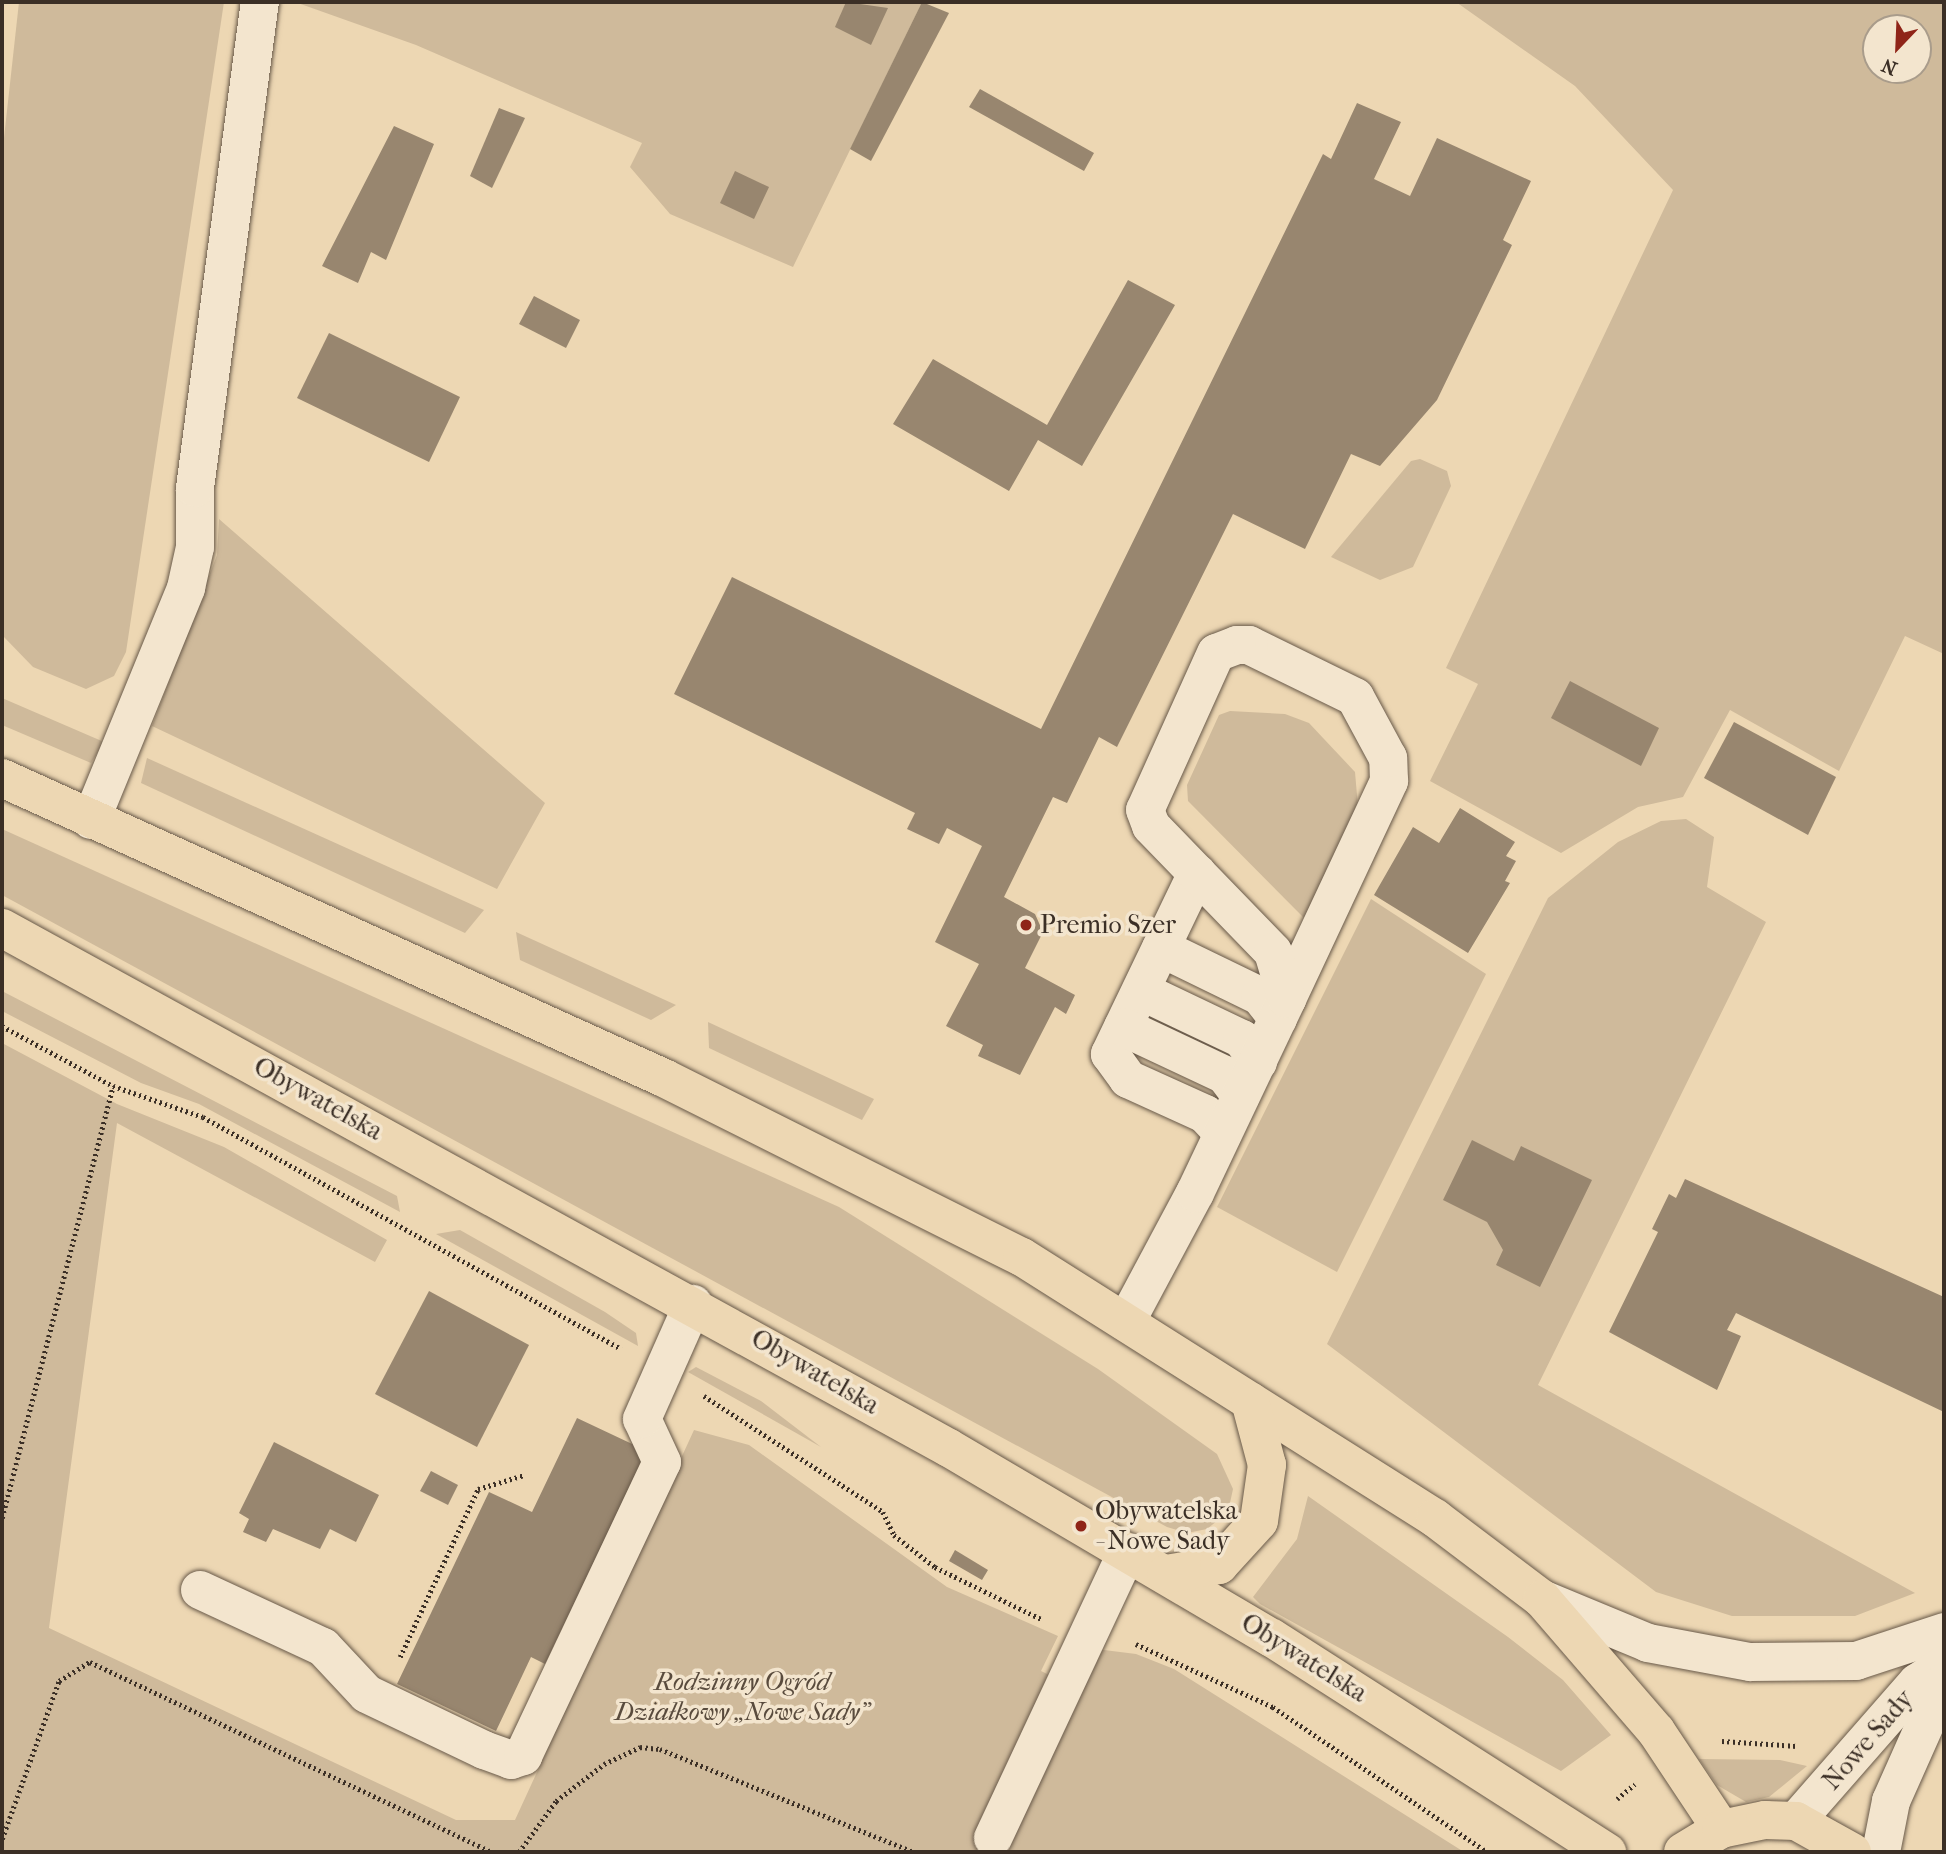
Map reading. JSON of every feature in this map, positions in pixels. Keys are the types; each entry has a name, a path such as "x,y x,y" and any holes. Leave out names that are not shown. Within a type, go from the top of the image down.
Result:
{"main road":[{"path":"2,778 676,1084 1022,1257 1435,1518 1542,1599 1656,1731 1721,1829"},
{"name":"Obywatelska","path":"2,928 693,1304 1166,1574 1540,1804 1607,1852"},
{"path":"1166,1574 1219,1565 1259,1521 1268,1483 1251,1401"},
{"path":"1683,1852 1721,1829 1796,1821 1852,1852"}],"street":[{"path":"91,820 186,589 195,547 195,488 260,2"},
{"path":"1126,1322 1258,1062 1389,781 1388,758 1355,697 1249,645 1216,653 1145,810 1152,826 1273,952 1282,1009"},
{"path":"1197,873 1110,1054 1118,1072 1205,1114 1223,1133"},
{"path":"1161,948 1282,1009"},
{"path":"1141,991 1242,1039 1258,1062"},
{"path":"1123,1027 1225,1075 1241,1096"},
{"path":"200,1590 323,1647 379,1700 484,1750 511,1760 523,1755 662,1462 642,1419 693,1304"},
{"path":"993,1838 1126,1552"},
{"path":"1542,1599 1648,1643 1749,1662 1856,1661 1944,1632"},
{"name":"Nowe Sady","path":"1796,1821 1917,1683 1944,1665"},
{"name":"Nowe Sady","path":"1881,1852 1891,1801 1944,1682"}],"path":[{"path":"2,1026 113,1086 203,1117 664,1373 883,1512 894,1535 934,1567 1035,1618 1088,1634 1158,1649 1273,1707 1487,1852"},
{"path":"2,1518 113,1086"},
{"path":"379,1700 478,1489 524,1475"},
{"path":"2,1839 59,1681 90,1662 492,1852"},
{"path":"1712,1741 1807,1746"},
{"path":"519,1852 556,1801 604,1764 640,1747 660,1748 914,1852"}],"green space":[{"path":"19,2 224,2 126,652 114,676 86,689 33,667 2,635 2,156"},
{"path":"295,2 922,2 793,267 670,214 630,167 642,143 416,45"},
{"path":"1456,2 1944,2 1944,654 1905,636 1839,771 1730,710 1683,797 1638,807 1561,853 1430,781 1478,684 1446,668 1673,190 1575,86"},
{"path":"1420,459 1447,471 1451,486 1413,567 1380,580 1331,557 1411,461"},
{"path":"219,519 545,803 497,889 152,726 217,555"},
{"path":"2,698 104,742 91,763 2,725"},
{"path":"1230,711 1285,714 1309,723 1355,772 1358,807 1304,918 1188,801 1187,785 1219,715"},
{"path":"147,758 484,910 465,933 141,783"},
{"path":"1686,819 1714,837 1707,887 1766,922 1538,1385 1915,1593 1855,1616 1732,1616 1656,1592 1327,1344 1548,898 1618,842 1661,821"},
{"path":"2,829 839,1207 1098,1369 1217,1454 1233,1489 1228,1512 1207,1529 1187,1533 1167,1527 2,895"},
{"path":"1371,899 1486,974 1337,1272 1217,1207"},
{"path":"516,932 676,1005 651,1020 520,960"},
{"path":"2,991 397,1196 400,1212 199,1104 141,1083 2,1011"},
{"path":"708,1022 874,1099 862,1120 709,1048"},
{"name":"Rodzinny Ogród Działkowy „Nowe Sady”","path":"2,1043 117,1104 224,1147 387,1240 375,1262 117,1123 49,1628 456,1820 515,1820 694,1430 749,1445 947,1587 1058,1636 1041,1671 1078,1689 1096,1649 1136,1654 1174,1669 1464,1852 2,1852"},
{"path":"460,1230 605,1312 636,1333 638,1346 436,1234"},
{"path":"696,1367 761,1401 821,1447 688,1372"},
{"path":"1308,1496 1508,1637 1563,1680 1611,1735 1561,1771 1260,1604 1253,1597 1297,1539"},
{"path":"1699,1759 1780,1760 1807,1766 1769,1797 1746,1802 1717,1785"}],"building":[{"path":"846,2 888,8 871,45 835,27"},
{"path":"922,2 949,13 871,161 850,149"},
{"path":"980,89 1094,153 1084,171 969,107"},
{"path":"1357,103 1401,122 1374,179 1410,196 1437,138 1531,181 1503,240 1512,245 1437,400 1380,466 1351,454 1305,549 1233,514 1117,747 1099,737 1067,803 1053,797 1004,897 1035,914 1043,932 1025,968 1075,995 1066,1014 1055,1007 1020,1075 978,1056 983,1045 946,1026 979,964 935,942 982,846 947,828 939,844 907,829 915,813 674,694 732,577 1041,729 1323,154 1331,159"},
{"path":"499,108 525,118 492,188 470,176"},
{"path":"394,126 434,144 386,260 371,252 358,283 322,266"},
{"path":"735,171 769,187 754,219 720,203"},
{"path":"1128,280 1175,305 1082,466 1038,440 1009,491 893,424 933,359 1047,425"},
{"path":"534,296 580,320 566,348 519,324"},
{"path":"329,333 460,397 429,462 297,398"},
{"path":"1570,681 1659,728 1641,766 1551,718"},
{"path":"1734,722 1836,777 1808,835 1704,778"},
{"path":"1460,808 1515,842 1506,856 1516,861 1505,881 1510,883 1468,953 1374,895 1413,827 1439,843"},
{"path":"1472,1140 1514,1161 1521,1146 1592,1180 1540,1287 1496,1265 1503,1250 1487,1222 1443,1200"},
{"path":"1685,1179 1944,1297 1944,1412 1736,1313 1727,1330 1741,1336 1717,1390 1609,1332 1658,1232 1652,1229 1669,1194 1676,1198"},
{"path":"429,1291 529,1345 477,1447 375,1394"},
{"path":"577,1418 647,1451 545,1664 531,1657 496,1731 397,1684 489,1492 532,1512"},
{"path":"274,1442 379,1495 356,1542 330,1529 320,1549 273,1529 266,1542 243,1532 249,1519 239,1513"},
{"path":"431,1471 458,1485 448,1505 420,1491"},
{"path":"955,1550 988,1570 982,1580 949,1561"}],"place":[{"name":"Premio Szer","path":"1026,925"},
{"name":"Obywatelska - Nowe Sady","path":"1081,1526"}]}
